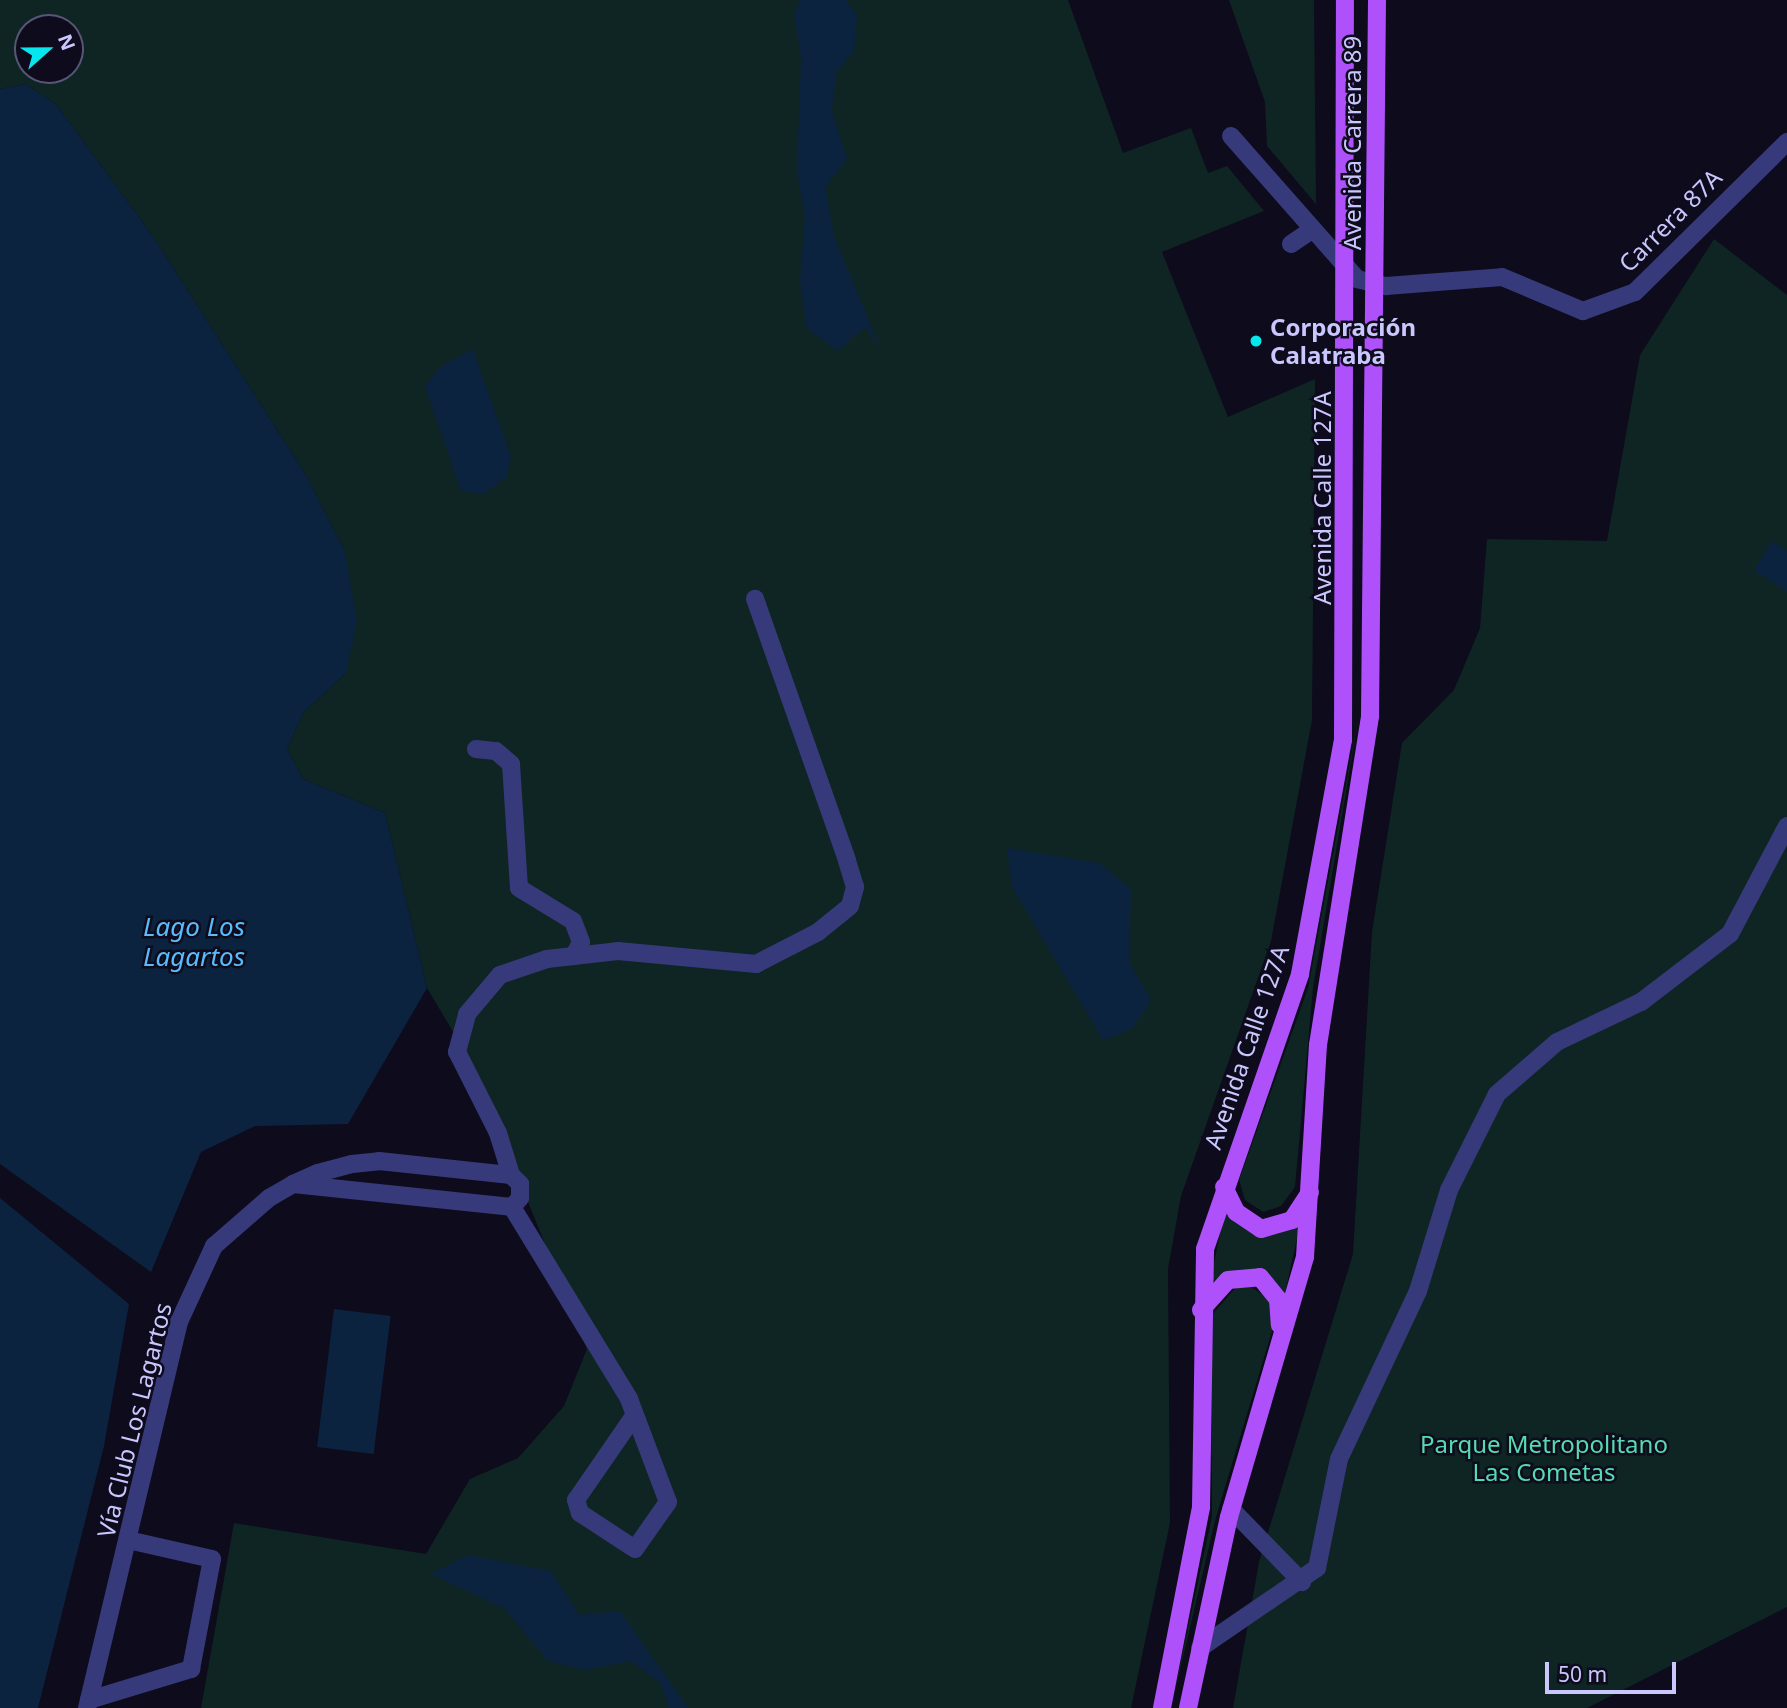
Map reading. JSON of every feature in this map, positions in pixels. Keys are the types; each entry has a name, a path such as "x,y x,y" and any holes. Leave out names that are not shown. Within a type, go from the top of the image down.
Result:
{"main road":[{"name":"Avenida Carrera 89","path":"1345,0 1347,271"},
{"name":"Avenida Carrera 89","path":"1377,0 1377,286"},
{"name":"Avenida Calle 127A","path":"1162,1708 1201,1507 1201,1311 1205,1249 1224,1187 1300,974 1337,785 1347,677 1347,271"},
{"path":"1188,1708 1231,1509 1305,1257 1318,1045 1370,716 1377,286"},
{"path":"1224,1187 1236,1212 1261,1229 1292,1220 1310,1192"},
{"path":"1201,1311 1228,1280 1260,1278 1278,1298 1280,1339"}],"street":[{"path":"1231,136 1347,271 1377,286"},
{"name":"Carrera 87A","path":"1377,286 1502,277 1561,306 1598,310 1635,292 1787,142"},
{"path":"1290,244 1312,230"},
{"path":"512,1207 521,1191 511,1175 498,1133 457,1052 458,1035 467,1014 500,975 574,956 668,953 756,964 818,932 850,906 855,887 847,860 755,599"},
{"path":"476,749 496,751 511,764 519,888 573,921 581,942 574,956"},
{"path":"1200,1648 1302,1582 1323,1553 1339,1459 1418,1290 1449,1190 1497,1094 1557,1042 1641,1002 1730,934 1787,826"},
{"name":"Vía Club Los Lagartos","path":"88,1704 180,1322 201,1269 239,1220 293,1184 317,1173 379,1161 511,1175"},
{"path":"293,1184 512,1207"},
{"path":"512,1207 634,1416 668,1510 635,1549 580,1513 576,1500 634,1416"},
{"path":"1231,1509 1302,1582"},
{"path":"88,1704 191,1669 212,1559 207,1553 128,1540"}],"green space":[{"path":"0,0 1068,0 1123,153 1191,128 1208,173 1227,166 1264,211 1162,252 1228,417 1315,379 1312,720 1271,941 1181,1196 1168,1269 1170,1523 1131,1708 201,1708 234,1523 426,1554 470,1479 518,1458 564,1406 587,1349 474,1067 427,988 385,813 303,779 287,749 303,713 346,673 345,552 306,475 152,235 56,104 25,84 0,89"},
{"path":"1229,0 1314,0 1316,204 1267,146 1265,102"},
{"name":"Parque Metropolitano Las Cometas","path":"1714,239 1787,295 1787,1607 1587,1708 1233,1708 1259,1562 1353,1254 1372,932 1402,743 1454,690 1480,628 1487,539 1607,541 1640,355"},
{"path":"1359,714 1313,988 1295,1187 1281,1206 1263,1212 1245,1200 1239,1180 1308,988"},
{"path":"1225,1211 1258,1236 1300,1225 1285,1293 1254,1269 1210,1281"},
{"path":"1237,1286 1250,1286 1269,1299 1273,1328 1216,1517 1171,1708 1212,1516 1212,1315"}],"water":[{"path":"800,0 846,0 857,16 854,51 836,73 832,111 847,159 825,187 834,236 881,350 865,327 838,351 807,329 800,281 805,217 797,170 801,58 794,14"},
{"name":"Lago Los Lagartos","path":"25,84 56,104 152,235 306,475 345,552 357,622 346,673 303,713 287,749 303,779 385,813 427,988 348,1124 255,1126 201,1152 151,1272 0,1164 0,89"},
{"path":"473,349 511,457 506,478 483,494 461,491 425,386 440,367"},
{"path":"1772,541 1787,551 1787,592 1754,570"},
{"path":"1007,848 1099,863 1131,889 1129,962 1151,1000 1132,1029 1103,1040 1012,887"},
{"path":"0,1198 129,1304 104,1446 38,1708 0,1708"},
{"path":"334,1309 391,1316 374,1454 317,1447"},
{"path":"468,1555 551,1571 579,1615 620,1611 688,1708 669,1708 660,1683 631,1661 585,1670 548,1661 505,1609 431,1574"}],"place":[{"name":"Corporación Calatraba","path":"1256,341"}]}
